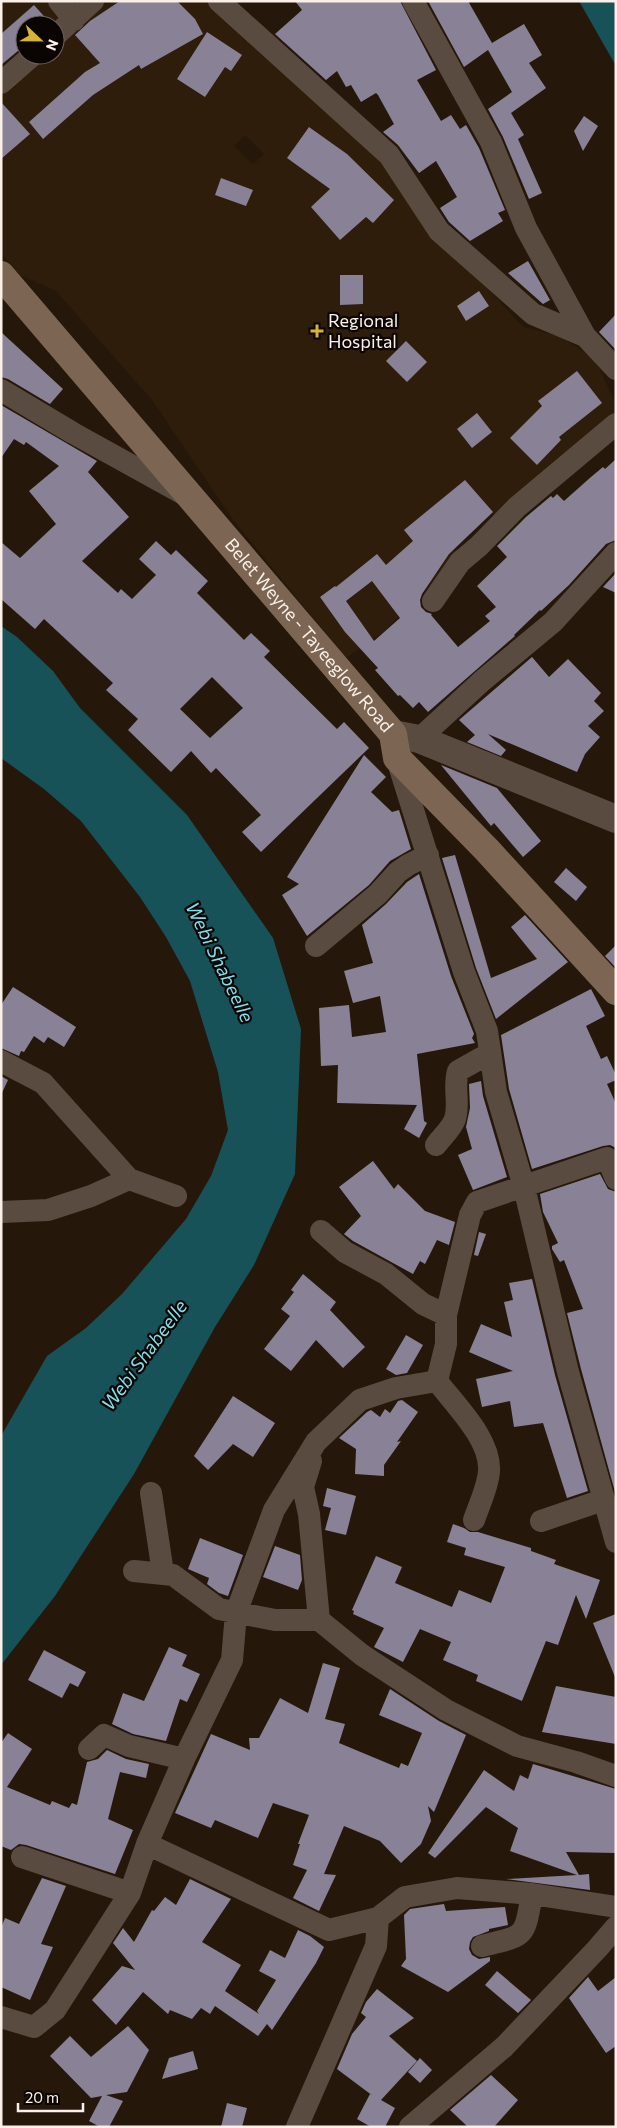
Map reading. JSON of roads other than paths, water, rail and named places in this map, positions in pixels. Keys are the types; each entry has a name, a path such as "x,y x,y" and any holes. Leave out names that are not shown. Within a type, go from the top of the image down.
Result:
{"main road":[{"name":"Belet Weyne - Tayeeglow Road","path":"1,275 196,501 395,746 616,991"}],"street":[{"path":"59,1 74,20"},
{"path":"65,28 93,1"},
{"path":"219,1 389,154 439,231 533,314 585,336"},
{"path":"413,1 491,142 526,228 585,336 616,369"},
{"path":"1,83 22,65"},
{"path":"1,390 73,433 196,501"},
{"path":"433,600 460,562 479,546 517,507 616,424"},
{"path":"616,554 553,622 482,681 419,739 395,746 464,972 487,1031 496,1092 524,1187 568,1372 616,1542"},
{"path":"419,739 616,819"},
{"path":"316,946 378,894 398,872 428,855"},
{"path":"436,1145 454,1122 457,1113 455,1080 458,1071 490,1053"},
{"path":"1,1061 42,1083 129,1179 176,1196"},
{"path":"437,1381 446,1344 446,1314 470,1214 477,1202 607,1158 616,1179"},
{"path":"1,1212 48,1210 91,1196 129,1179"},
{"path":"321,1231 345,1252 386,1274 423,1304 446,1314"},
{"path":"1,2017 34,2027 55,2010 130,1892 147,1844 184,1759 232,1660 236,1613 274,1510 316,1442 360,1400 396,1388 437,1381"},
{"path":"437,1381 478,1434 488,1454 489,1472 474,1520"},
{"path":"316,1442 304,1487 309,1514 319,1620"},
{"path":"151,1493 163,1573"},
{"path":"541,1521 603,1500"},
{"path":"134,1571 173,1575 219,1609 275,1620 319,1620 362,1655 446,1710 517,1746 576,1762 616,1776"},
{"path":"89,1749 104,1735 130,1746 184,1759"},
{"path":"147,1844 330,1930 378,1918 405,1897 457,1888 532,1894 616,1907"},
{"path":"22,1857 130,1892"},
{"path":"482,1946 517,1937 526,1928 532,1894"},
{"path":"297,2127 376,1946 378,1918"},
{"path":"410,2127 504,2047 597,1949 616,1926"}],"water":[{"path":"579,1 616,1 616,66"},
{"name":"Webi Shabeelle","path":"1,626 17,637 53,671 80,708 187,815 273,938 301,1029 295,1174 254,1265 215,1327 134,1474 55,1596 1,1665 1,1436 47,1356 86,1328 122,1294 186,1219 211,1176 228,1130 218,1072 190,981 166,937 140,897 81,821 44,789 1,758"}],"place":[{"name":"Regional Hospital","path":"317,331"}]}
